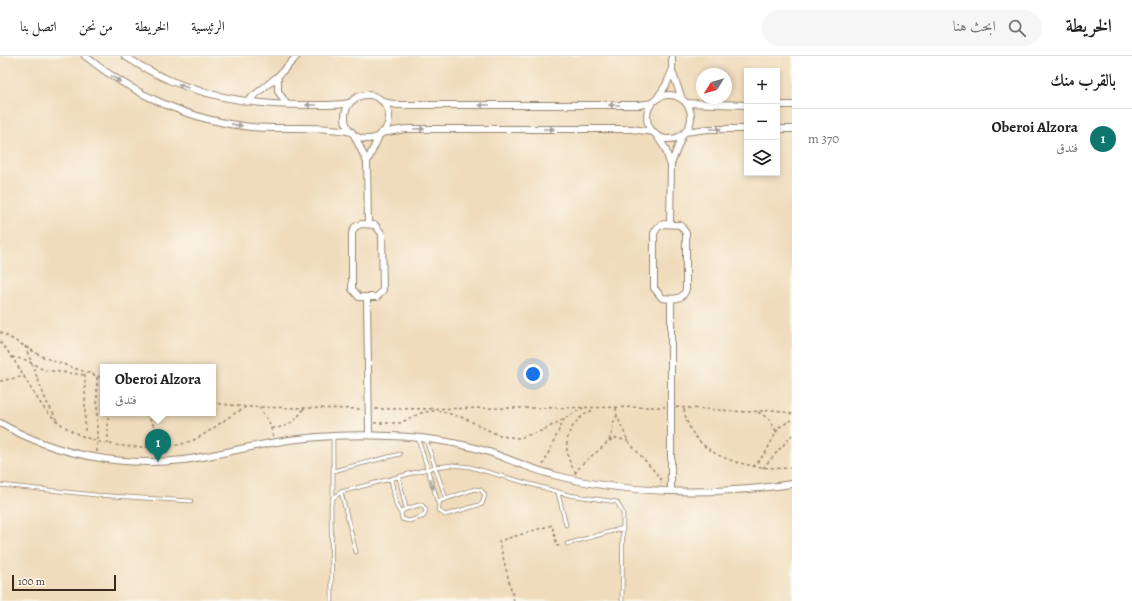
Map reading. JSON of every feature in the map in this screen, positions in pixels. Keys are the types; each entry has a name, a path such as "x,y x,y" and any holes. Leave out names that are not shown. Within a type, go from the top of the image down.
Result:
{"street":[{"path":"84,56 118,80 136,90 195,115 251,127 337,130 366,138 406,129 631,129 655,133 670,139 684,133 704,129 744,129"},
{"path":"125,56 153,73 175,83 216,96 246,102 287,105 336,105 349,103 354,99 366,95 372,96 383,102 398,105 639,105 655,101 669,95 684,101 744,105"},
{"path":"246,102 278,76 297,56"},
{"path":"670,164 691,118 672,71 672,56"},
{"path":"670,224 670,164 665,148 649,125 648,118 649,110 666,85 672,71"},
{"path":"278,76 278,91 287,105"},
{"path":"368,224 367,162 380,134 386,127 388,118 387,110 383,102"},
{"path":"349,103 345,118 367,162"},
{"path":"780,105 792,105"},
{"path":"780,129 792,128"},
{"path":"368,224 375,225 381,230 383,245 382,293 377,297 367,298 359,297 352,289 352,234 358,225 368,224"},
{"path":"670,224 680,225 686,233 685,293 679,298 671,299 659,296 654,284 654,233 661,225 670,224"},
{"path":"367,298 368,435"},
{"path":"671,299 671,490"},
{"path":"0,423 32,439 53,447 96,458 133,462 170,461 196,458 273,442 333,436 368,435 426,438 478,449 540,472 615,487 661,490 735,490 792,484"}],"lane":[{"path":"332,601 331,504 333,498 333,436"},
{"path":"418,438 438,504 438,510 445,515 482,504 485,495 484,492 478,489 446,499 438,504"},
{"path":"426,438 446,499"},
{"path":"333,471 400,454"},
{"path":"333,498 341,492 435,467 453,465 470,467 558,493 617,502 622,509 622,601"},
{"path":"399,477 406,509"},
{"path":"391,479 396,505 402,519 406,522 422,518 426,513 426,510 422,506 406,509 401,514"},
{"path":"0,485 96,495 191,501"},
{"path":"341,492 356,552"},
{"path":"558,493 566,525"},
{"path":"566,544 622,528"}],"path":[{"path":"0,332 25,345 45,358 100,377"},
{"path":"0,342 25,376 44,408 58,421 79,435 97,442 164,447 180,445 198,438 229,416 246,407"},
{"path":"25,345 47,402 58,421"},
{"path":"12,357 26,360 44,370 85,375"},
{"path":"85,371 85,431"},
{"path":"0,381 25,376"},
{"path":"96,458 97,376"},
{"path":"216,403 246,407 368,409 595,409 671,407 758,412 776,410 792,414"},
{"path":"258,407 272,428 273,442"},
{"path":"272,428 284,427 295,421 304,407"},
{"path":"368,423 400,423 425,412 437,410 464,418 500,436 520,438 538,433 584,408"},
{"path":"616,408 617,416 628,441 661,479 661,490"},
{"path":"684,408 685,418 692,431 709,449 730,460 753,467 792,468"},
{"path":"576,473 567,457 567,440 574,424 587,412 595,409"},
{"path":"758,412 769,419 776,431"},
{"path":"108,416 108,444"},
{"path":"148,416 154,425 170,461"},
{"path":"574,480 576,473 586,460 608,441 613,432 613,422 617,416"},
{"path":"540,472 564,419"},
{"path":"753,467 766,452 779,427 792,420"},
{"path":"763,468 792,435"},
{"path":"608,441 616,438 628,441"},
{"path":"514,601 499,541 552,525 557,546 566,544"}],"place":[{"name":"Oberoi Alzora","path":"158,462"}]}
